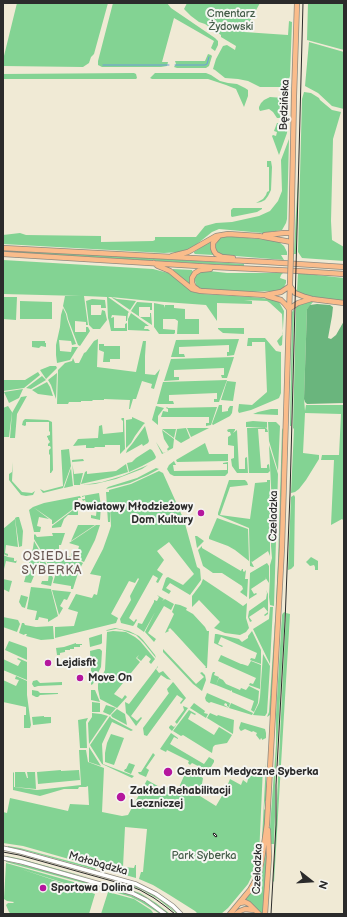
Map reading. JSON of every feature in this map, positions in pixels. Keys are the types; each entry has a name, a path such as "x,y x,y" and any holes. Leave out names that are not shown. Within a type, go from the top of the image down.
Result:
{"main road":[{"name":"Będzińska","path":"292,208 297,3"},
{"name":"Czeladzka","path":"240,903 254,884 259,874 267,824 282,554 292,208"},
{"path":"259,236 291,233"},
{"path":"166,257 191,251 213,237 228,234 259,236 291,242"},
{"path":"220,235 213,243 214,251 219,255 231,257 238,261"},
{"path":"3,246 10,248 344,268"},
{"path":"3,254 344,275"},
{"path":"154,263 170,271 192,289 203,292 265,295 281,292 290,284 295,293 312,299 344,303"},
{"path":"198,290 192,283 192,278 195,273 200,270 214,267"},
{"path":"265,295 280,300 289,309 298,302 312,299"},
{"name":"Czeladzka","path":"265,914 269,849 267,824"},
{"name":"Czeladzka","path":"240,903 245,902 249,904 257,912"},
{"path":"230,914 240,903"},
{"name":"Czeladzka","path":"236,914 245,909 257,912"}],"street":[{"name":"Małobądzka","path":"3,848 136,884 156,894 173,906 181,914"},
{"name":"Małobądzka","path":"3,858 132,893 146,900 165,914"}],"green space":[{"path":"17,3 108,3 94,54 89,63 83,67 3,66 3,60"},
{"path":"113,3 167,3 171,8 215,38 218,41 218,45 215,51 211,48 214,41 174,18 162,62 168,62 167,66 102,67 98,65 98,61"},
{"name":"Cmentarz Żydowski","path":"187,3 260,3 244,32 288,35 289,21 292,22 290,76 284,83 284,87 260,87 248,81 225,78 213,69 216,59 223,46 227,45 235,50 236,46 191,16 184,9"},
{"path":"308,3 344,3 344,50 307,40"},
{"path":"309,42 344,52 344,109 332,106 318,93 305,86"},
{"path":"208,54 212,56 209,66 206,68 174,67 176,64 175,61 205,61"},
{"path":"155,73 206,73 220,81 237,84 245,88 248,90 248,96 244,107 236,89 226,85 208,79 150,78"},
{"path":"3,74 136,74 136,79 3,79"},
{"path":"304,92 311,93 319,98 332,110 341,112 333,139 331,221 332,240 344,247 344,261 302,258 298,252 302,99"},
{"path":"270,97 284,98 289,104 289,122 287,133 279,155 272,136 276,136 277,132 274,131 277,123 283,123 283,118 277,118 269,109 260,111 259,109 261,103"},
{"path":"289,139 287,219 282,230 263,233 219,229 212,232 192,248 179,252 164,253 3,244 3,235 20,233 26,235 101,236 101,242 153,241 155,240 155,237 196,237 205,226 259,216 270,211 278,201 282,191 281,160"},
{"path":"267,161 271,161 272,167 271,190 265,200 256,203 263,199 269,191 269,167 267,167"},
{"path":"299,166 296,254 294,254 296,213"},
{"path":"233,208 262,209 257,212 232,217 231,210"},
{"path":"226,236 279,242 284,246 287,255 281,255 284,260 224,255 216,250 215,246 219,239"},
{"path":"211,242 214,255 194,253 194,252"},
{"path":"3,250 244,264 244,266 3,252"},
{"path":"3,260 153,269 172,274 194,292 271,299 279,302 284,311 283,331 282,314 267,301 244,300 252,301 252,304 217,303 217,321 206,305 108,297 129,312 127,321 126,316 112,315 111,318 114,317 114,328 125,328 125,324 127,323 127,331 111,331 108,318 107,297 84,296 88,325 86,325 86,322 75,321 75,332 86,332 86,327 88,327 90,331 80,346 78,345 63,306 65,296 81,296 3,294"},
{"path":"173,269 192,270 193,273 190,284 188,285"},
{"path":"202,271 227,273 283,273 280,278 286,280 286,283 280,291 246,292 204,290 199,289 195,281 195,277"},
{"path":"298,273 344,278 344,301 315,297 302,294 297,291"},
{"path":"3,297 17,297 16,320 3,319"},
{"path":"111,297 117,299 136,301 130,310"},
{"path":"92,299 105,300 106,308 101,308 101,305 91,305 91,315 101,315 102,310 105,311 107,320 100,329 93,329 89,325 86,301"},
{"path":"20,301 52,302 52,319 20,319"},
{"path":"306,301 313,302 307,309 304,399 305,411 306,405 344,405 344,521 342,519 331,525 334,460 321,460 322,455 339,455 341,414 305,413 303,453 319,455 319,459 299,489 291,493 294,429 296,307 297,305"},
{"path":"137,302 152,303 152,310 150,310 150,307 139,307 139,316 131,311"},
{"path":"154,303 164,305 164,308 165,305 174,305 174,308 185,309 185,319 199,319 199,334 177,334 178,321 175,319 163,319 163,329 175,330 175,333 159,334 154,327"},
{"path":"310,305 330,305 333,307 328,338 331,339 336,335 344,321 344,403 307,404 304,399 307,309"},
{"path":"63,308 76,344 72,345 71,341 59,340 60,351 71,352 72,347 78,347 70,360 57,363 56,345"},
{"path":"294,309 291,426 290,426 292,312"},
{"path":"131,313 149,326 145,326 144,329 148,329 150,331 128,330 128,319"},
{"path":"151,313 152,325 140,317 150,317"},
{"path":"218,328 244,328 244,334 223,333"},
{"path":"283,334 282,345 280,346 277,341"},
{"path":"248,338 265,338 276,351 281,352 281,393 277,399 251,410 239,413 239,404 252,405 267,392 265,342 252,342 252,346 247,346"},
{"path":"98,339 97,367 136,372 143,341 146,341 145,374 155,375 160,369 154,389 151,388 152,384 142,381 136,399 133,399 130,409 130,400 104,399 57,404 58,370 65,363 72,361 73,358 75,363 79,363 84,353 94,341"},
{"path":"239,339 234,355 227,356 227,352 229,352 229,345 179,347 179,354 184,354 185,357 171,357 176,340"},
{"path":"32,341 45,341 46,347 32,347"},
{"path":"99,344 104,344 104,346 120,346 120,359 110,359 110,362 103,362 104,352 99,350"},
{"path":"234,357 227,378 222,378 221,375 224,375 224,368 174,370 174,377 179,377 179,380 164,381 171,359"},
{"path":"50,366 56,366 57,368 46,379 40,370"},
{"path":"38,372 40,375 24,388 3,391 3,380 25,380"},
{"path":"57,373 56,399 48,380"},
{"path":"42,376 46,380 31,389 26,388"},
{"path":"227,380 219,402 214,402 214,399 217,399 217,393 169,395 169,401 173,401 174,404 157,404 163,382"},
{"path":"227,381 236,382 233,401 221,400"},
{"path":"47,382 53,396 38,394 32,390"},
{"path":"23,389 19,398 9,403 4,392"},
{"path":"27,396 17,414 15,438 10,438 12,413 21,397"},
{"path":"219,405 222,405 222,412 228,411 230,406 233,406 232,413 230,416 213,425 212,424"},
{"path":"8,406 12,412 9,437 4,437 3,458 3,408"},
{"path":"156,406 164,408 158,416 158,425 152,420"},
{"path":"167,407 217,407 211,425 206,426 206,423 209,423 209,417 161,417 163,411 168,412"},
{"path":"278,409 278,415 253,414 258,412"},
{"path":"132,417 145,423 126,448 126,420 132,419"},
{"path":"122,418 124,418 125,449 120,454 120,445 105,445 105,447 94,448 86,448 86,445 73,446 78,439 98,438 99,426 102,425 103,434 123,432"},
{"path":"25,419 48,420 52,422 53,470 51,473 49,450 51,448 48,446 50,442 47,437 50,435 49,422 26,422 25,426 22,425"},
{"path":"246,422 267,422 267,428 246,427"},
{"path":"268,422 276,422 280,426 278,471 269,441"},
{"path":"145,426 149,441 148,443 143,446 142,444 126,453 127,450"},
{"path":"265,427 268,432 265,432 265,429 258,429 261,468 267,468 267,465 269,464 270,471 268,473 249,473 247,428"},
{"path":"186,428 190,438 181,443 175,439 177,429"},
{"path":"187,428 209,428 191,437"},
{"path":"283,428 279,561 277,604 276,603"},
{"path":"162,429 176,429 174,438"},
{"path":"235,429 233,433 237,430 239,469 245,469 245,458 247,457 248,473 237,473 232,466 231,459 234,458 234,446 228,445 228,437 231,435 227,430"},
{"path":"162,430 174,439 173,448 168,451 167,449 169,447 164,439"},
{"path":"205,443 209,454 228,454 228,461 177,462 176,460"},
{"path":"269,445 278,474 274,606 270,605 269,597 270,565 272,558 272,506"},
{"path":"69,449 71,466 63,488 43,493 40,489 44,491 63,486 61,450"},
{"path":"150,449 156,457 155,459 129,472 127,463 132,462"},
{"path":"83,459 84,461 72,462 72,460"},
{"path":"174,461 176,465 173,465 174,471 227,470 227,464 223,463 228,462 228,473 225,476 174,476 170,474 167,469"},
{"path":"13,462 12,481 22,492 32,493 35,491 33,495 21,495 9,480 9,474 12,472"},
{"path":"72,464 74,474 83,473 80,485 74,485"},
{"path":"126,464 128,472 81,484 85,472 87,471 87,474 116,471"},
{"path":"148,465 142,469 116,479 95,484 83,485 102,482 122,476"},
{"path":"71,468 73,486 64,488"},
{"path":"156,468 159,469 130,483 106,489 108,487 137,478"},
{"path":"159,471 163,473 184,520 197,567 200,569 201,580 190,595 170,583 166,588 171,591 169,594 162,590 166,578 168,577 183,585 194,574 169,542 157,551 164,560 157,570 163,574 158,583 156,582 158,578 153,575 129,618 134,622 136,619 137,620 133,626 121,623 120,619 131,600 130,596 139,579 138,578 135,583 129,581 111,614 118,618 116,623 55,638 55,627 74,626 78,612 68,609 76,594 92,598 94,594 97,595 101,576 90,574 103,549 111,526 110,509 110,522 108,522 106,492 131,484"},
{"path":"229,480 245,480 248,485 230,487 220,515 250,519 255,483 267,482 267,480 270,480 270,556 268,551 252,562 251,561 254,567 250,566 249,528 218,515"},
{"path":"99,493 101,506 100,520 91,518 91,515 96,516 97,507 87,505 85,500 83,501 82,499 85,499 85,496 82,496"},
{"path":"294,495 294,566 288,570 291,497"},
{"path":"80,496 81,498 78,498 78,502 81,503 53,524 52,520 33,507 44,503"},
{"path":"81,504 81,506 78,507 78,515 68,515 64,519 61,527 52,528 52,526"},
{"path":"33,507 49,519 39,517 37,526 41,527 40,532 34,532 29,510"},
{"path":"19,517 23,531 22,546 19,547 15,518"},
{"path":"217,518 248,529 249,561 228,546 209,539"},
{"path":"15,519 18,547 6,545 5,553 8,554 8,556 3,554 3,529"},
{"path":"78,525 95,525 71,541"},
{"path":"96,525 100,525 95,540 84,562 71,556 71,553 77,555 79,546 69,543"},
{"path":"52,533 65,533 61,545 59,545 59,551 83,563 79,570 73,589 71,589 71,586 53,583 55,576 53,576 44,556 45,553 42,552 34,539 35,534 37,537 53,536"},
{"path":"195,536 204,541 197,548"},
{"path":"34,541 42,555 36,569 29,563"},
{"path":"202,546 202,548 241,571 242,569 244,572 246,570 245,579 248,579 247,597 240,592 243,589 242,586 222,573 213,573 203,566 198,550"},
{"path":"3,555 14,558 14,561 17,560 16,563 6,561 3,573"},
{"path":"42,557 53,578 51,586 41,584 42,581 48,581 49,573 37,571"},
{"path":"311,557 318,561 318,570 315,570 314,565 310,566 306,562"},
{"path":"267,563 269,566 269,583 265,577 266,579 251,589 254,594 257,594 249,599 250,573"},
{"path":"29,565 36,571 31,583 24,582"},
{"path":"3,579 12,581 9,592 3,589"},
{"path":"203,579 243,606 247,603 246,618 249,628 246,632 240,635 225,633 214,628 220,622 199,600 192,607 192,596"},
{"path":"31,587 51,589 58,616 48,622 48,619 39,617 38,620 35,620 37,611 27,609"},
{"path":"52,590 71,592 67,600 64,599 60,606 63,608 59,615"},
{"path":"266,590 268,594 268,612 264,607 249,617 252,621 250,622 248,617 249,611 266,599"},
{"path":"21,595 28,597 25,608 22,607 19,602"},
{"path":"157,595 164,599 162,601 165,599 174,604 171,610 164,606 148,633 156,639 154,642 145,632 155,612 144,632 137,627 138,623 142,624 154,600 157,601 159,597"},
{"path":"175,604 187,608 186,610 193,614 207,631 209,631 207,668 205,668 206,667 170,628 168,630 169,631 165,633 174,614 172,612"},
{"path":"276,606 271,710 270,715 267,717 269,712"},
{"path":"270,607 273,607 270,664 253,629 269,619"},
{"path":"285,612 275,783 274,844 271,844 270,827 276,745 276,715 282,615"},
{"path":"286,613 290,614 274,882 273,881"},
{"path":"3,617 18,620 20,624 17,632 3,627"},
{"path":"22,623 36,627 53,626 54,639 41,640 26,636 27,634 24,635 19,633"},
{"path":"115,628 129,631 139,636 156,658 136,635 116,629 106,631"},
{"path":"252,631 261,650 261,664 250,660 251,658 255,659 257,653 221,637 218,644 223,646 222,647 214,643 215,634 239,639 242,642 248,638"},
{"path":"107,632 126,632 135,637 155,659 151,664 149,662 151,659 146,655 141,661 137,658 139,655 136,658 140,662 114,694 122,699 125,695 127,697 117,708 100,699 98,689 98,684 105,670"},
{"path":"102,634 102,643 90,647 89,638"},
{"path":"9,641 27,648 27,660 5,650"},
{"path":"76,643 82,645 80,645 80,647 74,647 74,649 65,650 65,652 57,655 56,648"},
{"path":"98,649 102,651 101,667 93,684 91,685 90,651"},
{"path":"163,649 196,684 204,677 200,673 202,672 205,675 206,680 202,691 193,684 163,652"},
{"path":"263,654 270,666 267,713 265,716 253,715 259,703 260,697"},
{"path":"221,655 248,666 251,661 261,665 260,689 249,685 250,683 253,684 256,678 218,661"},
{"path":"18,658 27,662 27,680 3,670 3,659 18,666 21,661 17,659"},
{"path":"158,666 156,669 159,673 163,671 171,680 161,675 131,716 137,721 141,717 142,718 136,726 126,713 125,702 129,704"},
{"path":"213,672 215,672 214,675 219,677 216,685 210,683"},
{"path":"16,676 27,681 30,728 24,728 24,715 26,715 26,707 3,702 3,680 16,686 19,680 15,679"},
{"path":"219,678 226,684 240,690 241,688 246,690 249,686 259,691 258,703 254,712 251,710 254,701 232,692 232,690 231,691 216,685"},
{"path":"37,680 40,683 62,682 62,685 34,687 32,684 33,681"},
{"path":"173,682 186,698 181,704 180,703 183,699 177,695 147,736 144,735 143,728 169,693 167,689"},
{"path":"32,690 40,693 58,694 40,695 36,697 32,695"},
{"path":"91,690 95,690 100,702 91,700"},
{"path":"207,693 230,703 229,707 225,703 224,705 229,708 206,701 205,698"},
{"path":"92,702 100,703 100,712 92,712"},
{"path":"194,703 205,711 204,713 208,714 206,718 190,708"},
{"path":"231,703 253,713 252,715 229,708"},
{"path":"106,705 116,708 110,715 103,712"},
{"path":"183,706 188,708 177,724 175,722 184,710"},
{"path":"117,709 125,714 127,725 112,717 111,715"},
{"path":"189,710 196,714 191,713 188,719 214,735 219,727 232,735 227,743 215,745 212,753 183,735 181,736 173,731"},
{"path":"92,713 108,716 89,744 88,723 92,717"},
{"path":"210,713 234,720 233,734 207,718"},
{"path":"110,716 133,730 131,731 112,722 102,744 103,764 134,776 132,778 102,764 90,745"},
{"path":"32,717 51,717 51,723 33,725"},
{"path":"88,718 86,722 87,748 80,748 78,720"},
{"path":"241,722 265,729 266,738 262,740 261,738 260,740 256,735 257,733 253,731 252,732 245,729 241,731 239,728"},
{"path":"177,724 172,731 169,728 171,725 174,727"},
{"path":"171,733 178,739 174,737 170,744 204,764 209,757 214,760 208,772 199,770 200,767 192,763 190,765 188,763 189,761 167,750 166,752 160,749"},
{"path":"111,734 124,738 114,765 105,762 107,743"},
{"path":"89,747 101,766 89,762"},
{"name":"Park Syberka","path":"79,750 86,750 88,762 104,768 102,812 122,816 128,815 147,780 165,790 167,787 177,792 187,769 203,778 200,796 216,806 230,779 241,785 243,780 247,783 251,768 263,767 258,863 248,884 228,908 221,914 198,914 153,885 139,879 141,872 143,872 147,829 125,827 123,867 134,868 136,865 136,878 23,846 3,843 3,812 7,813 10,798 68,811 70,804 89,805 88,786 79,787 78,789 64,789 40,796 13,790 14,772 14,787 37,790 81,785"},
{"path":"153,753 155,755 146,768 149,770 146,777 139,774 138,772 141,772"},
{"path":"129,763 135,765 131,774 124,771"},
{"path":"266,763 267,800 265,801 264,809 266,811 261,858"},
{"path":"79,770 80,780 38,784 37,772"},
{"path":"15,772 25,772 28,778 27,772 35,772 36,789 15,787"},
{"path":"266,840 267,859 263,914 261,914 245,899 257,883 263,869"},
{"path":"8,847 95,868 96,870"},
{"path":"6,857 21,859 94,879"},
{"path":"261,859 255,878 254,878 257,870"},
{"path":"6,861 28,866 93,884 87,884"},
{"name":"Sportowa Dolina","path":"6,863 95,888 95,893 18,868 95,894 89,914 8,914 10,913 6,905 14,902 4,899"},
{"path":"96,880 140,893 156,903 170,914 150,900 133,891"},
{"path":"126,884 141,888 162,900 178,914 158,899 142,890"},
{"path":"109,888 135,897 149,904 162,914 131,897 105,890"},
{"path":"108,892 134,899 151,910 154,914 101,914"}],"waterway":[{"path":"175,65 205,65 207,64 209,57"},
{"path":"103,65 169,65"}],"tram line":[{"path":"271,914 290,494 303,3"},
{"path":"3,852 19,855 130,886 154,898 175,914"}],"place":[{"name":"Powiatowy Młodzieżowy Dom Kultury","path":"201,513"},
{"name":"Lejdisfit","path":"48,663"},
{"name":"Move On","path":"80,678"},
{"name":"Centrum Medyczne Syberka","path":"168,772"},
{"name":"Zakład Rehabilitacji Leczniczej","path":"121,797"},
{"name":"Sportowa Dolina","path":"43,888"}],"district":[{"name":"OSIEDLE SYBERKA","path":"52,564"}]}
